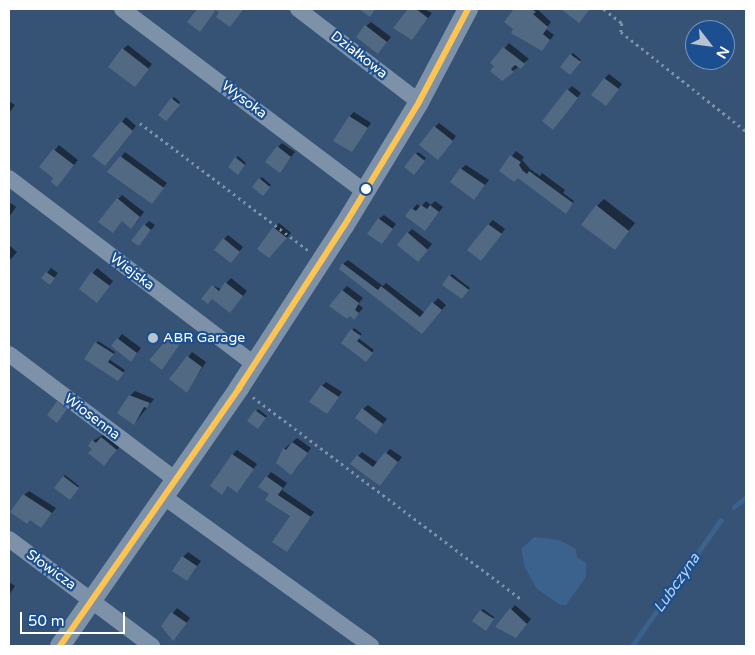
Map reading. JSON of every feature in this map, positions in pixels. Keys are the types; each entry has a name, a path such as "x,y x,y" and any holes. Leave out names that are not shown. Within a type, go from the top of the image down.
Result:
{"street":[{"name":"Wysoka","path":"122,9 365,192"},
{"name":"Działkowa","path":"298,9 419,102"},
{"path":"60,646 255,365 322,261 419,102 462,11"},
{"name":"Wiejska","path":"9,178 255,365"},
{"name":"Wiosenna","path":"9,354 176,480"},
{"path":"164,497 371,646"},
{"name":"Słowicza","path":"9,539 152,646"}],"path":[{"path":"604,9 622,23 621,32 746,131"},
{"path":"140,124 322,261"},
{"path":"239,388 522,600"}],"water":[{"path":"534,537 559,540 576,549 577,557 586,563 586,577 566,605 560,605 537,589 525,568 521,549"}],"building":[{"path":"197,9 243,10 230,27 216,17 219,12 216,10 200,32 187,22"},
{"path":"359,9 375,9 370,17"},
{"path":"408,9 416,9 428,18 412,40 393,28"},
{"path":"514,9 532,9 536,12 533,14 548,27 543,34 550,40 542,51 511,33 513,29 504,22"},
{"path":"561,9 587,9 589,10 579,23"},
{"path":"365,25 387,42 378,54 356,37"},
{"path":"503,47 525,64 521,69 515,65 511,69 514,72 502,81 490,71 494,66 490,63"},
{"path":"122,48 149,69 135,87 108,67"},
{"path":"570,54 581,62 570,75 560,67"},
{"path":"604,78 619,89 606,106 591,95"},
{"path":"567,89 578,98 553,130 542,121"},
{"path":"171,98 180,105 166,121 158,115"},
{"path":"349,116 368,128 352,152 333,141"},
{"path":"121,121 133,131 105,166 92,156"},
{"path":"434,126 453,141 438,160 419,145"},
{"path":"277,146 291,157 280,173 265,162"},
{"path":"53,149 74,165 57,187 51,182 53,178 39,167"},
{"path":"415,153 425,161 414,175 404,167"},
{"path":"510,155 521,162 519,165 523,171 527,174 529,171 573,203 566,214 518,178 514,182 499,171"},
{"path":"120,156 164,188 152,204 107,172"},
{"path":"235,157 245,165 238,175 228,167"},
{"path":"460,168 485,185 474,200 450,182"},
{"path":"259,178 270,187 263,196 252,187"},
{"path":"117,198 140,217 131,229 122,221 113,233 98,222"},
{"path":"421,205 427,209 430,205 439,212 425,231 405,216 411,208 416,211"},
{"path":"596,205 629,231 615,250 581,225"},
{"path":"378,218 393,229 382,244 367,234"},
{"path":"144,224 151,230 139,246 131,241"},
{"path":"488,224 502,234 481,261 467,250"},
{"path":"273,227 287,238 269,258 257,249"},
{"path":"407,232 428,250 418,262 397,245"},
{"path":"223,238 240,252 231,263 214,250"},
{"path":"342,263 378,290 381,286 420,317 432,302 442,310 422,334 339,269"},
{"path":"46,272 55,278 50,285 41,278"},
{"path":"91,272 110,286 97,303 79,289"},
{"path":"449,275 469,290 462,299 442,285"},
{"path":"225,282 243,296 230,313 212,299 208,304 201,299 212,285 219,291"},
{"path":"342,290 359,303 355,310 359,313 354,320 350,316 347,319 329,306"},
{"path":"351,329 361,336 357,341 373,353 366,362 341,343"},
{"path":"169,337 180,344 162,370 149,360"},
{"path":"117,338 137,353 131,362 111,346"},
{"path":"95,342 114,354 108,362 124,373 118,381 84,359"},
{"path":"187,356 202,367 187,393 169,379"},
{"path":"321,385 339,397 327,414 309,402"},
{"path":"129,395 150,403 147,408 144,407 134,425 117,413"},
{"path":"57,401 67,409 57,423 47,415"},
{"path":"362,408 383,424 376,434 355,418"},
{"path":"255,410 266,418 258,429 247,421"},
{"path":"101,437 117,450 104,466 88,453 92,449 88,446 92,440 96,443"},
{"path":"292,442 308,453 291,475 276,463 283,448 286,450"},
{"path":"385,452 398,462 380,486 350,464 357,455 373,467"},
{"path":"232,454 254,469 237,493 228,486 222,495 210,486"},
{"path":"63,476 79,488 70,500 54,488"},
{"path":"266,476 283,488 278,495 311,517 287,552 272,542 290,516 265,500 269,494 258,487"},
{"path":"23,494 52,513 41,528 30,520 27,524 10,512"},
{"path":"182,556 197,566 187,581 172,571"},
{"path":"510,608 527,624 516,638 495,627"},
{"path":"480,610 494,619 486,631 472,621"},
{"path":"171,612 187,623 173,641 161,626"}],"waterway":[{"name":"Lubczyna","path":"734,507 746,497"},
{"name":"Lubczyna","path":"632,646 721,520"}],"transit line":[{"path":"60,646 239,388 344,226 419,102 468,9"}],"place":[{"name":"ABR Garage","path":"153,338"}]}
